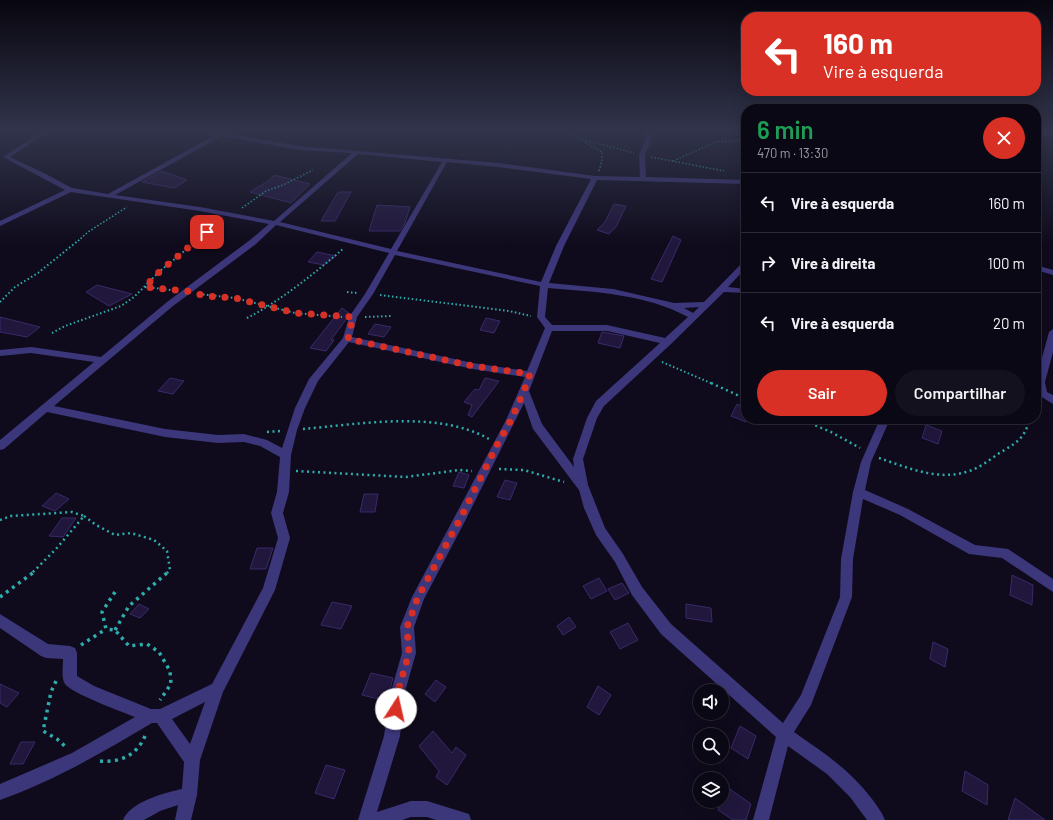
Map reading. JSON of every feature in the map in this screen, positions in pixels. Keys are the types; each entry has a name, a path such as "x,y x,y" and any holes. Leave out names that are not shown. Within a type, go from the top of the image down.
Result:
{"street":[{"path":"30,168 70,190 139,199 275,223 393,252 544,285 613,292 674,306 694,316"},
{"path":"108,196 159,168"},
{"path":"0,445 101,360 187,291 253,242 339,168"},
{"path":"183,820 189,795 192,760 217,689 268,590 284,538 277,514 283,492 286,455 292,430 300,408 314,379 348,339 353,317 369,294 441,168"},
{"path":"522,168 595,178 643,178 741,182"},
{"path":"643,168 643,178"},
{"path":"549,328 541,317 544,285 560,246 595,178"},
{"path":"0,224 70,190"},
{"path":"741,269 668,342 649,357 600,404 592,418 578,459 584,488 590,508 600,531 619,558 637,591 666,629 784,734 837,772 856,791 877,820"},
{"path":"1041,269 1053,273"},
{"path":"722,289 741,291"},
{"path":"674,306 706,304"},
{"path":"549,328 607,328 668,342"},
{"path":"366,820 392,736 397,695 409,653 407,627 418,597 511,420 549,328"},
{"path":"1041,380 1053,332"},
{"path":"348,339 473,366 530,374"},
{"path":"0,353 32,350 101,360"},
{"path":"1041,386 1043,394 1053,400"},
{"path":"524,391 537,426 584,488"},
{"path":"44,408 166,433 218,439 244,438 263,443 286,455"},
{"path":"761,820 784,734 806,700 846,598 847,559 859,492 870,454 883,424"},
{"path":"859,492 904,512 973,550 1004,553 1053,586"},
{"path":"0,620 46,651 70,653 70,680 89,691 156,716 192,760"},
{"path":"0,792 17,786 77,758 156,716 217,689"},
{"path":"131,820 142,811 158,802 189,795"},
{"path":"377,820 411,809 427,809 463,820"}],"path":[{"path":"595,178 599,168"},
{"path":"235,215 240,209 260,194 283,185 313,170"},
{"path":"0,302 15,287 38,273 88,232 139,199"},
{"path":"52,333 65,326 121,306 145,287 160,271 207,232 212,211"},
{"path":"247,318 266,307 323,266 352,241"},
{"path":"145,287 187,291 206,296 235,298 266,307 295,313 353,317 392,316"},
{"path":"347,292 541,317"},
{"path":"649,357 677,367 717,387 741,396"},
{"path":"261,433 394,421 422,421 475,431 497,445"},
{"path":"811,424 848,440 870,454 928,473 949,476 961,475 977,469 1023,436 1028,424"},
{"path":"285,470 406,477 459,470 483,472 507,468 527,471 584,488"},
{"path":"0,520 11,516 72,512 84,516 115,535 130,533 154,540 167,551 170,570 128,606 115,630"},
{"path":"0,597 13,590 61,545 84,516"}],"building":[{"path":"162,171 187,180 174,188 142,182"},
{"path":"274,175 310,184 291,203 250,192 268,181"},
{"path":"338,192 351,192 335,221 321,221"},
{"path":"614,204 626,206 616,227 609,234 597,230 605,222"},
{"path":"377,205 410,207 405,223 400,231 369,231"},
{"path":"673,236 681,240 662,282 651,279"},
{"path":"317,252 336,256 324,265 308,262"},
{"path":"97,285 132,294 109,306 86,292"},
{"path":"342,308 350,314 331,340 334,340 326,351 310,348"},
{"path":"0,317 40,327 27,337 0,332"},
{"path":"486,318 500,321 494,333 480,330"},
{"path":"375,324 391,327 384,337 368,334"},
{"path":"602,332 624,336 620,348 598,343"},
{"path":"170,378 184,381 173,394 158,391"},
{"path":"485,378 499,381 472,417 468,415 472,405 464,402 475,389 479,390"},
{"path":"737,404 741,406 741,420 731,416"},
{"path":"926,425 942,431 938,444 922,438"},
{"path":"459,472 469,475 464,488 453,486"},
{"path":"505,480 517,483 510,500 497,497"},
{"path":"56,493 69,499 55,511 42,506"},
{"path":"364,494 378,494 375,512 360,512"},
{"path":"62,518 76,518 63,537 49,536"},
{"path":"257,548 273,548 266,569 250,569"},
{"path":"1012,575 1033,585 1032,605 1010,595"},
{"path":"599,578 607,591 591,599 583,586"},
{"path":"622,583 629,593 615,600 608,589"},
{"path":"332,602 352,606 341,629 321,625"},
{"path":"139,604 149,609 140,618 130,614"},
{"path":"686,604 711,608 712,622 686,618"},
{"path":"569,617 576,627 563,635 557,626"},
{"path":"628,623 638,640 620,649 610,632"},
{"path":"933,642 948,649 945,667 930,659"},
{"path":"371,673 393,678 387,701 362,695"},
{"path":"436,680 446,687 435,702 425,694"},
{"path":"0,684 19,693 7,707 0,703"},
{"path":"598,686 611,695 599,715 587,707"},
{"path":"740,726 756,736 748,759 731,748"},
{"path":"433,731 452,753 456,747 466,755 447,785 436,777 439,771 419,746"},
{"path":"21,742 35,742 23,764 10,764"},
{"path":"326,765 345,770 334,799 315,793"},
{"path":"965,771 988,785 987,805 962,791"},
{"path":"729,788 751,804 746,820 733,820 718,810 719,808 729,808"},
{"path":"1015,798 1045,820 1008,820"}],"route":[{"path":"207,232 160,271 145,287 187,291 219,298 235,298 245,302 295,313 353,317 348,339 473,366 530,374 511,420 418,597 407,627 409,653 397,695 396,709"}]}
